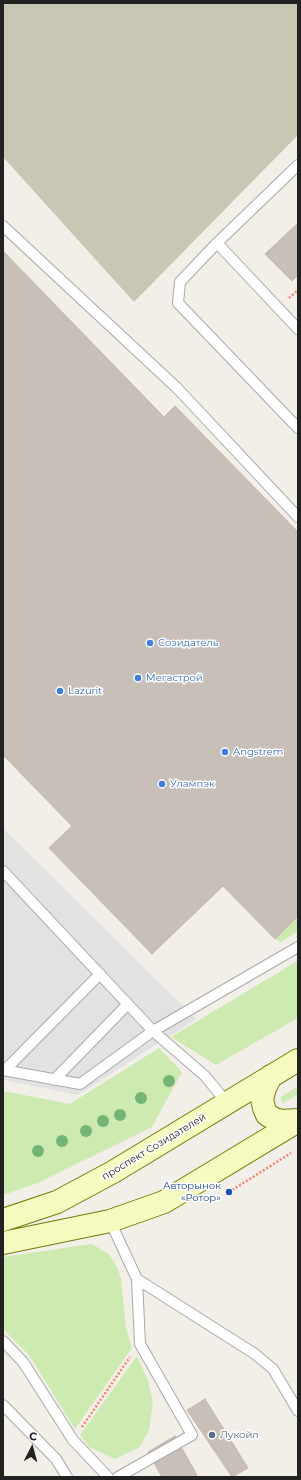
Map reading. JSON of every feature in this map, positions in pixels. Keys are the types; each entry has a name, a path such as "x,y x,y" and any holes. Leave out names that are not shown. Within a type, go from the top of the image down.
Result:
{"main road":[{"name":"проспект Созидателей","path":"3,1220 57,1202 113,1172 298,1060"},
{"path":"271,1076 265,1088 262,1099 267,1114 275,1119 298,1120"},
{"path":"3,1243 110,1221 164,1202 298,1120"}],"lane":[{"path":"298,165 217,243 180,282 178,303 298,428"},
{"path":"3,226 177,388 298,517"},
{"path":"217,243 298,329"},
{"path":"3,871 153,1031 205,1076 227,1103"},
{"path":"4,1070 80,1084 153,1031 298,947"},
{"path":"4,1070 100,974"},
{"path":"54,1080 128,1004"},
{"path":"110,1221 137,1279 140,1344 192,1435 118,1477"},
{"path":"137,1279 255,1354 273,1369 298,1412"},
{"path":"3,1341 23,1362 73,1440 108,1477"},
{"path":"3,1405 56,1459 67,1477"}],"path":[{"path":"229,1192 292,1152"},
{"path":"73,1440 140,1344"}],"shaded area":[{"path":"3,3 298,3 298,135 134,302 3,157"},
{"path":"3,828 196,1019 78,1095 3,1080"}],"green space":[{"path":"298,916 298,931 280,942 275,939"},
{"path":"296,962 298,964 298,1018 216,1065 171,1037"},
{"path":"159,1048 182,1072 152,1127 38,1183 3,1195 3,1091 70,1104"},
{"path":"298,1086 298,1094 282,1104 281,1097"},
{"path":"92,1244 109,1254 118,1269 121,1279 126,1328 132,1348 75,1429 29,1355 3,1329 3,1257"},
{"path":"137,1356 148,1381 153,1402 149,1430 140,1447 115,1459 89,1447 80,1435"}],"building":[{"path":"298,223 298,275 292,281 265,254"},
{"name":"Созидатель","path":"3,251 164,417 175,406 298,532 298,916 275,939 223,886 152,954 49,848 72,826 3,755"},
{"path":"205,1399 248,1468 232,1477 187,1410"},
{"path":"175,1436 197,1475 194,1477 162,1477 148,1452"}],"place":[{"name":"Созидатель","path":"150,643"},
{"name":"Мегастрой","path":"138,678"},
{"name":"Lazurit","path":"60,691"},
{"name":"Angstrem","path":"225,752"},
{"name":"Улампэк","path":"162,784"},
{"name":"Авторынок «Ротор»","path":"229,1192"},
{"name":"Лукойл","path":"212,1435"}]}
